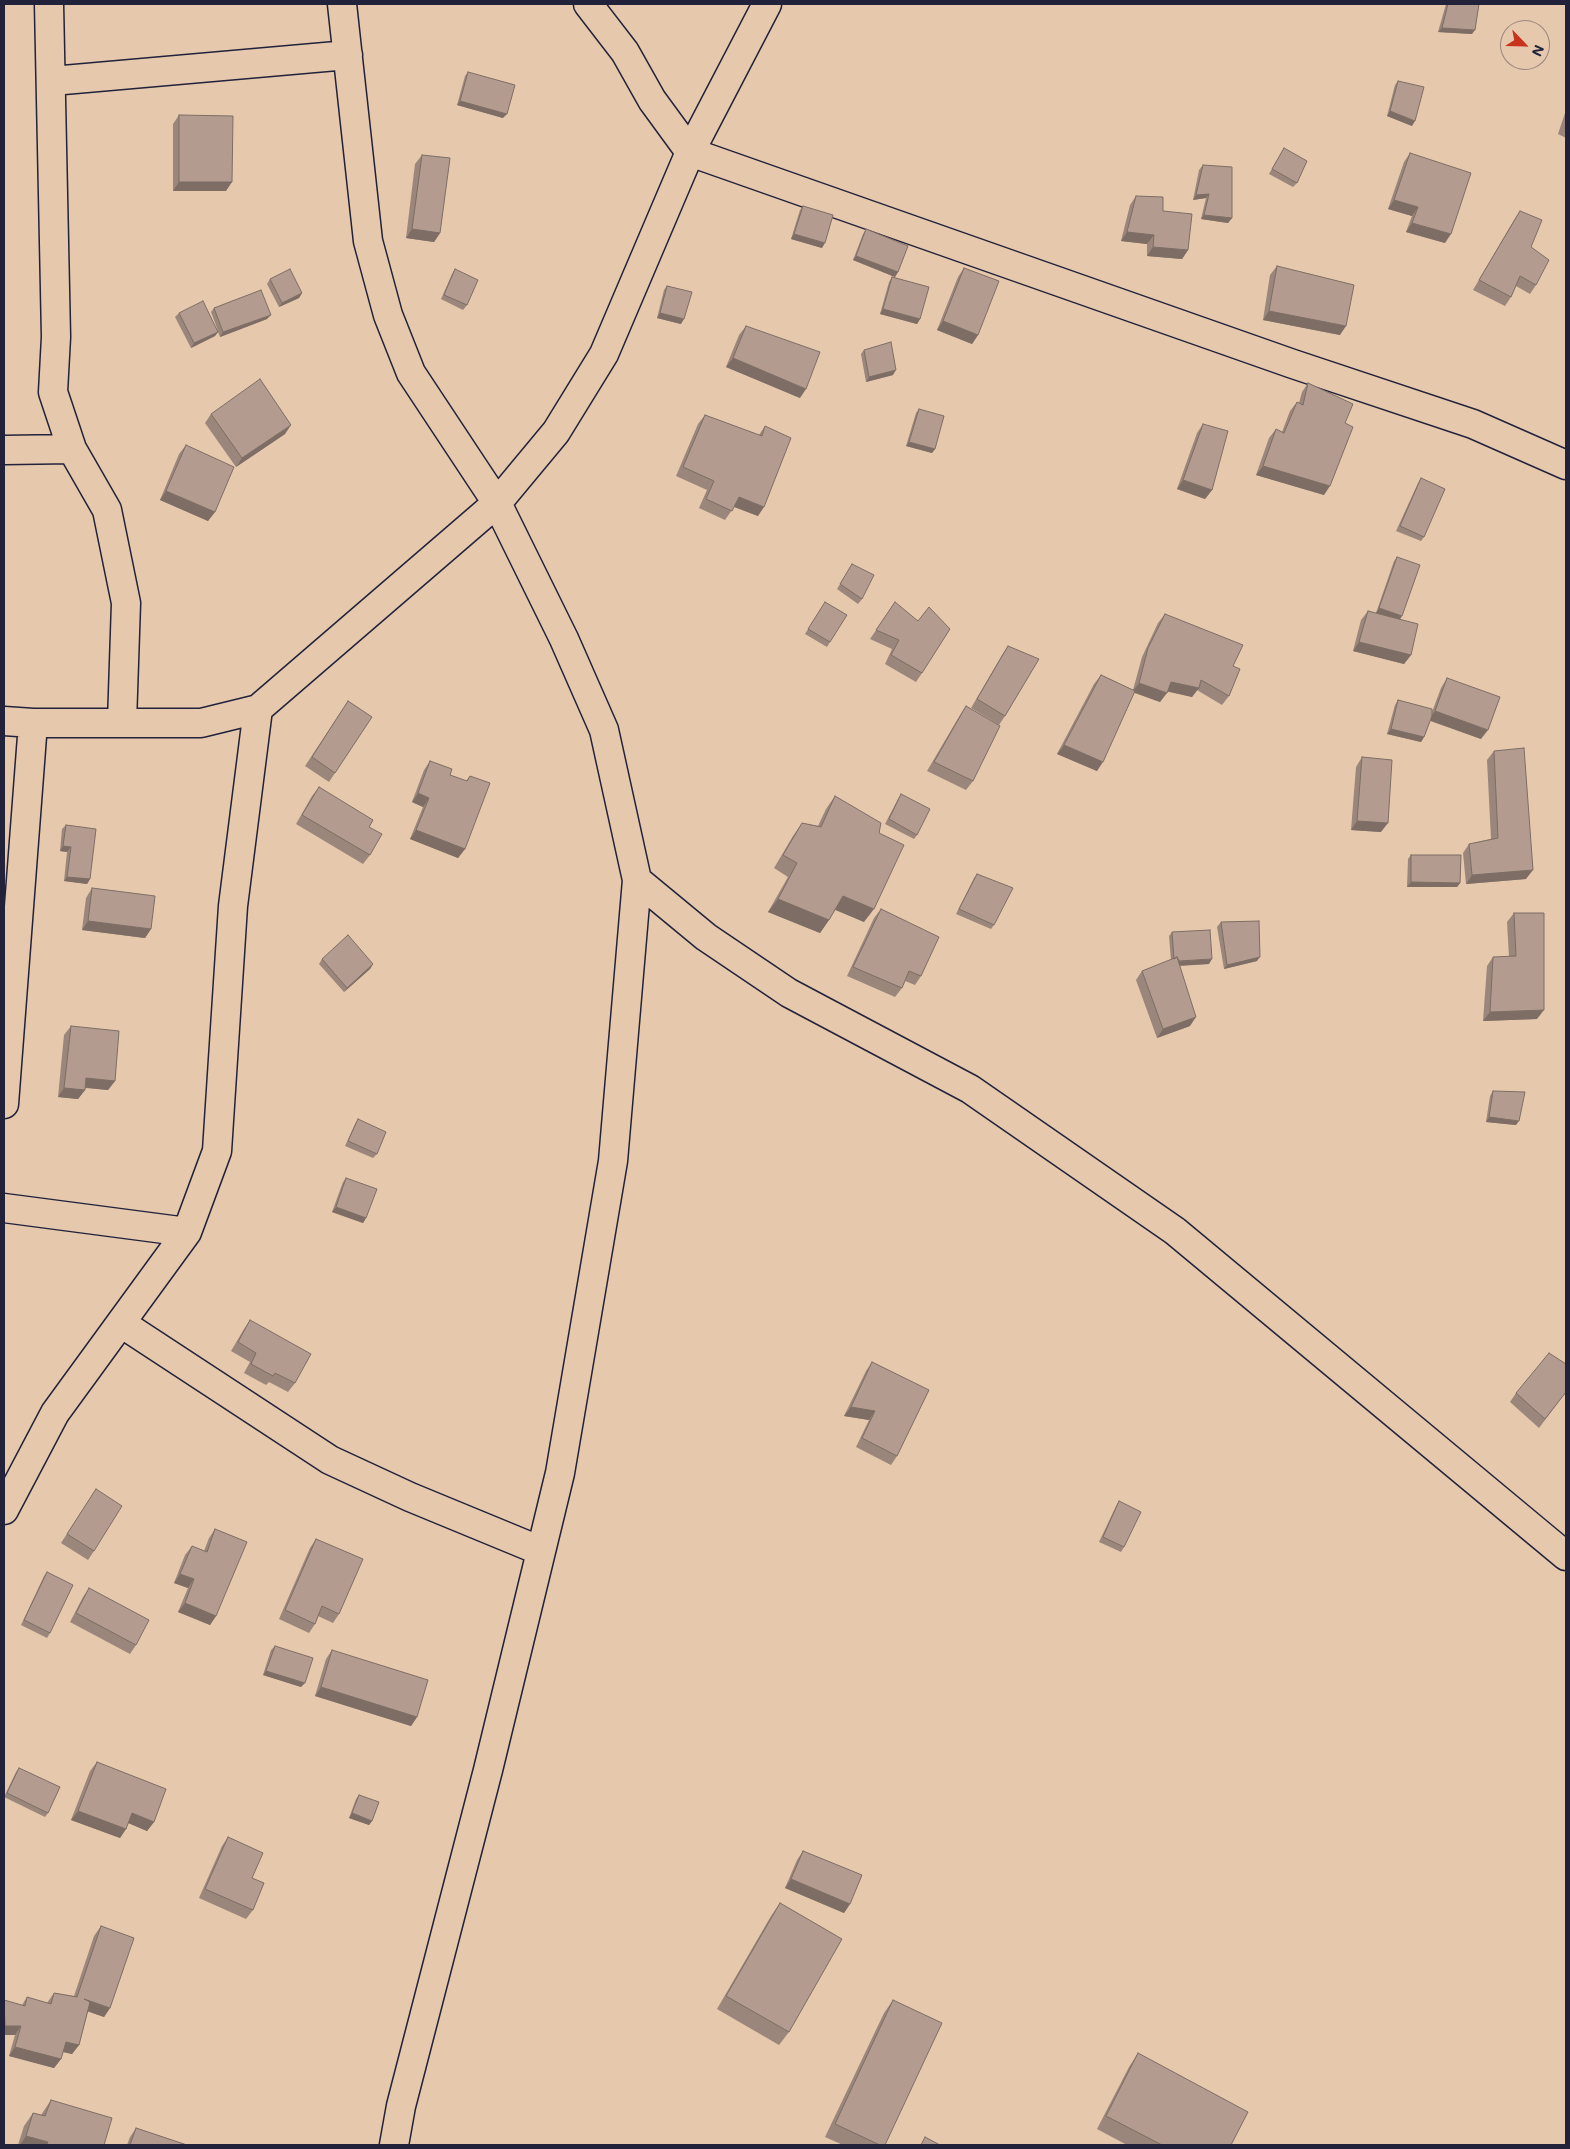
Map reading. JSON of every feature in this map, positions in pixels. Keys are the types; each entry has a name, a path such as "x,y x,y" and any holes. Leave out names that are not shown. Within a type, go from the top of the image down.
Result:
{"street":[{"path":"49,4 56,336 53,392 72,449 107,510 126,603 122,722"},
{"path":"342,4 368,241 388,316 411,373 497,503 564,639 604,730 637,880 613,1161 560,1473 488,1770 401,2106 394,2145"},
{"path":"588,4 625,52 652,100 690,152 1293,364 1473,424 1566,465"},
{"path":"4,721 33,723 201,723 258,709 497,503 556,432 604,354 690,152 767,4"},
{"path":"52,81 348,56"},
{"path":"4,450 72,449"},
{"path":"4,1510 56,1413 187,1232 217,1151 233,906 258,709"},
{"path":"4,1104 33,723"},
{"path":"637,880 706,937 789,993 970,1089 1175,1231 1566,1556"},
{"path":"4,1208 187,1232"},
{"path":"121,1323 330,1460 410,1497 541,1551"}],"building":[{"path":"1448,4 1479,4 1475,30 1442,28"},
{"path":"468,72 515,85 507,114 460,101"},
{"path":"1398,81 1424,87 1415,121 1390,111"},
{"path":"179,115 233,116 232,182 179,182"},
{"path":"1284,148 1307,161 1297,183 1272,169"},
{"path":"1410,153 1471,173 1451,234 1412,223 1418,207 1394,200"},
{"path":"422,155 450,158 440,233 412,229"},
{"path":"1203,165 1232,167 1232,218 1204,215 1209,194 1196,195"},
{"path":"1136,196 1163,197 1163,211 1192,214 1188,250 1153,247 1154,235 1127,232"},
{"path":"803,206 833,215 825,243 794,234"},
{"path":"1520,211 1542,220 1531,247 1549,260 1536,285 1520,276 1511,297 1479,280"},
{"path":"866,229 908,246 898,272 856,256"},
{"path":"1277,266 1354,285 1346,326 1269,311"},
{"path":"964,268 999,281 978,335 943,321"},
{"path":"290,269 302,293 282,303 270,279"},
{"path":"455,269 478,280 467,305 444,295"},
{"path":"892,277 929,287 920,319 883,309"},
{"path":"667,286 692,292 684,319 660,313"},
{"path":"261,290 271,315 223,332 214,308"},
{"path":"203,301 218,332 194,343 179,313"},
{"path":"746,326 820,352 806,389 733,358"},
{"path":"891,342 896,370 869,377 864,350"},
{"path":"260,379 291,425 242,458 211,414"},
{"path":"1308,383 1353,404 1345,423 1353,427 1330,486 1263,466 1276,429 1284,433 1297,402 1303,405"},
{"path":"919,409 944,416 935,449 909,442"},
{"path":"705,415 762,436 765,426 791,438 764,507 739,497 732,511 706,499 714,481 683,467"},
{"path":"1203,424 1228,431 1212,490 1183,480"},
{"path":"186,445 234,467 215,512 166,491"},
{"path":"1421,478 1445,489 1424,537 1400,526"},
{"path":"1397,557 1420,565 1402,616 1379,608"},
{"path":"852,564 874,575 862,599 840,584"},
{"path":"825,602 847,615 830,642 808,629"},
{"path":"895,602 918,621 929,607 950,629 922,673 891,655 899,640 876,630"},
{"path":"1368,611 1418,624 1411,655 1359,642"},
{"path":"1165,614 1243,645 1233,666 1240,669 1229,696 1201,680 1199,688 1171,682 1167,693 1139,683 1148,648"},
{"path":"1008,646 1039,659 1005,716 977,699"},
{"path":"1101,675 1135,691 1103,762 1064,745"},
{"path":"1447,678 1500,697 1488,730 1435,711"},
{"path":"1398,700 1432,709 1432,716 1424,737 1391,729"},
{"path":"348,701 372,717 335,773 312,757"},
{"path":"966,706 1000,726 973,781 934,762"},
{"path":"1524,748 1533,870 1472,875 1469,844 1498,838 1494,751"},
{"path":"1362,757 1392,760 1388,823 1357,821"},
{"path":"430,761 452,769 450,775 467,781 470,776 490,783 465,849 416,830 429,798 418,793"},
{"path":"319,787 373,820 369,827 382,834 370,855 302,815"},
{"path":"901,794 930,809 917,835 889,819"},
{"path":"835,796 881,823 879,833 904,845 874,909 843,896 829,920 778,899 797,863 783,855 802,823 821,827"},
{"path":"66,825 96,829 90,879 67,877 71,847 63,846"},
{"path":"1411,855 1461,855 1460,883 1411,882"},
{"path":"977,874 1013,888 994,925 959,909"},
{"path":"92,888 155,896 151,929 88,921"},
{"path":"881,909 939,937 921,976 909,971 902,988 853,967"},
{"path":"1514,913 1544,913 1544,1010 1490,1012 1493,957 1516,956"},
{"path":"1259,921 1260,957 1227,965 1221,922"},
{"path":"1210,930 1212,959 1179,961 1177,957 1174,959 1172,932"},
{"path":"348,935 373,964 347,988 322,959"},
{"path":"1177,957 1196,1017 1163,1029 1142,971"},
{"path":"71,1026 119,1031 115,1081 86,1078 85,1090 64,1088"},
{"path":"1493,1091 1525,1092 1519,1121 1489,1117"},
{"path":"358,1119 386,1132 377,1154 348,1141"},
{"path":"346,1178 377,1189 366,1218 336,1207"},
{"path":"250,1320 311,1354 295,1383 275,1373 273,1376 251,1364 256,1353 238,1342"},
{"path":"1549,1353 1566,1364 1566,1392 1545,1419 1516,1393"},
{"path":"872,1362 929,1390 897,1456 862,1438 875,1411 851,1407"},
{"path":"96,1489 122,1506 94,1551 67,1534"},
{"path":"1119,1501 1141,1512 1124,1547 1103,1537"},
{"path":"215,1529 247,1542 216,1616 185,1603 194,1579 180,1574 192,1546 207,1552"},
{"path":"316,1539 363,1559 339,1614 322,1606 315,1624 285,1610"},
{"path":"47,1572 73,1585 50,1633 24,1620"},
{"path":"89,1588 149,1620 136,1645 76,1613"},
{"path":"275,1646 313,1658 305,1683 266,1671"},
{"path":"332,1650 428,1680 417,1717 321,1687"},
{"path":"97,1762 166,1789 154,1822 132,1813 126,1829 78,1811"},
{"path":"19,1768 60,1787 48,1813 7,1793"},
{"path":"359,1795 379,1802 372,1821 352,1813"},
{"path":"228,1837 263,1853 252,1878 264,1883 253,1910 205,1889"},
{"path":"803,1851 862,1875 850,1904 791,1879"},
{"path":"780,1903 842,1939 789,2032 726,1996"},
{"path":"101,1926 134,1938 110,2008 84,1999 90,2002 79,2045 66,2042 61,2059 15,2047 21,2026 5,2026 4,2000 25,2006 27,1997 51,2004 54,1993 77,1997"},
{"path":"893,2000 942,2023 885,2145 880,2145 835,2124"},
{"path":"1138,2053 1248,2112 1231,2145 1162,2145 1106,2116"},
{"path":"51,2100 112,2118 104,2145 47,2145 48,2142 26,2136 33,2113 45,2116"},
{"path":"136,2128 187,2145 130,2145"},
{"path":"925,2137 940,2145 921,2145"}]}
